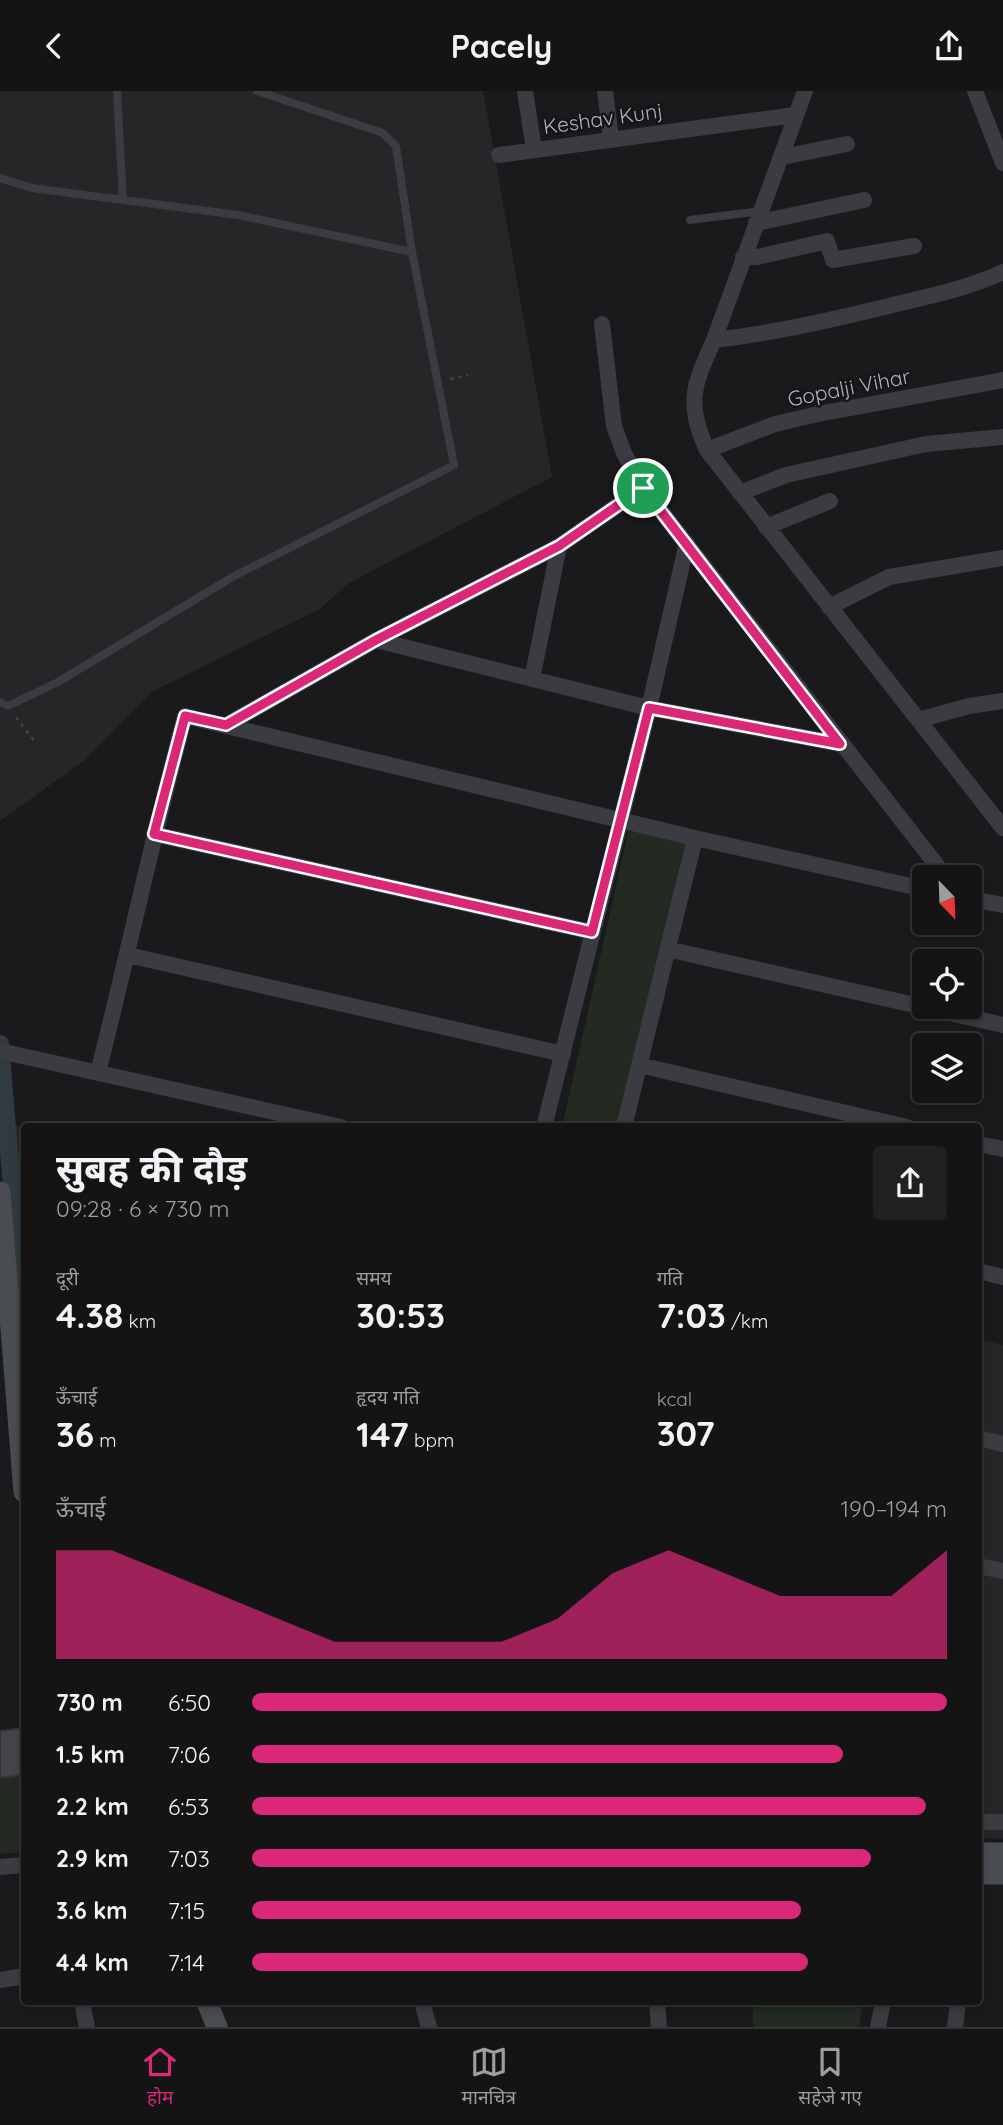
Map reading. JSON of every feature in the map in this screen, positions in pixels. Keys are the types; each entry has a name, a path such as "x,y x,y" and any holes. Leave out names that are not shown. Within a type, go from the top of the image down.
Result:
{"main road":[{"path":"0,1192 21,1454"},
{"path":"982,1854 1003,1853"},
{"path":"982,1874 1003,1874"},
{"path":"208,2005 217,2027"}],"street":[{"path":"525,91 534,150"},
{"path":"605,91 611,139"},
{"path":"805,91 714,340 702,365 692,401 696,426 707,450 1003,828"},
{"path":"975,91 996,127 1003,163"},
{"name":"Keshav Kunj","path":"499,155 795,115"},
{"path":"782,157 847,144"},
{"path":"759,217 864,200"},
{"path":"743,257 757,257 827,241 833,260 914,246"},
{"path":"714,340 770,333 868,311 975,285 1003,272"},
{"path":"602,324 614,426 624,453 643,488 936,865"},
{"name":"Gopalji Vihar","path":"707,450 786,421 1003,380"},
{"path":"740,493 786,475 926,444 1003,437"},
{"path":"226,725 376,640 559,546 643,488"},
{"path":"766,527 830,501"},
{"path":"545,1123 649,708 687,544"},
{"path":"532,678 559,546"},
{"path":"829,607 889,577 1003,558"},
{"path":"376,640 649,708 840,744"},
{"path":"918,720 969,706 1003,701"},
{"path":"98,1073 128,955 154,834 185,716 621,821 912,886"},
{"path":"154,834 592,932"},
{"path":"625,1123 695,838"},
{"path":"982,901 1003,905"},
{"path":"667,949 1003,1025"},
{"path":"128,955 563,1054"},
{"path":"2,1051 323,1123"},
{"path":"639,1065 890,1123"},
{"path":"982,1144 1003,1149"},
{"path":"982,1272 1003,1277"},
{"path":"982,1439 1003,1444"},
{"path":"982,1567 1003,1571"},
{"path":"982,1822 1003,1822"},
{"path":"0,1867 21,1865"},
{"path":"0,1980 21,1976"},
{"path":"83,2005 87,2027"},
{"path":"423,2005 429,2027"},
{"path":"657,2005 659,2027"},
{"path":"878,2027 882,2005"},
{"path":"955,2027 958,2005"}],"lane":[{"path":"117,91 123,200"},
{"path":"4,704 58,682 234,576 454,465 412,252 396,146 383,133 257,91"},
{"path":"0,178 32,188 238,215 412,252"},
{"path":"690,220 759,217"}],"path":[{"path":"437,383 468,375"},
{"path":"4,704 35,742"}],"shaded area":[{"path":"0,91 483,91 552,477 349,583 320,609 153,691 85,760 0,821"},
{"path":"629,829 685,842 621,1123 563,1123"},
{"path":"14,1125 21,1126 21,1197"},
{"path":"982,1340 1003,1345 1003,1838 982,1838"},
{"path":"21,1775 21,1852 0,1854 0,1778"},
{"path":"753,2005 863,2005 859,2027 753,2027"}],"building":[{"path":"21,1728 21,1775 0,1778 0,1731"}],"waterway":[{"path":"0,1044 21,1293"}],"route":[{"path":"643,488 840,744 649,708 592,932 154,834 185,716 226,725 376,640 559,546 643,488"}]}
